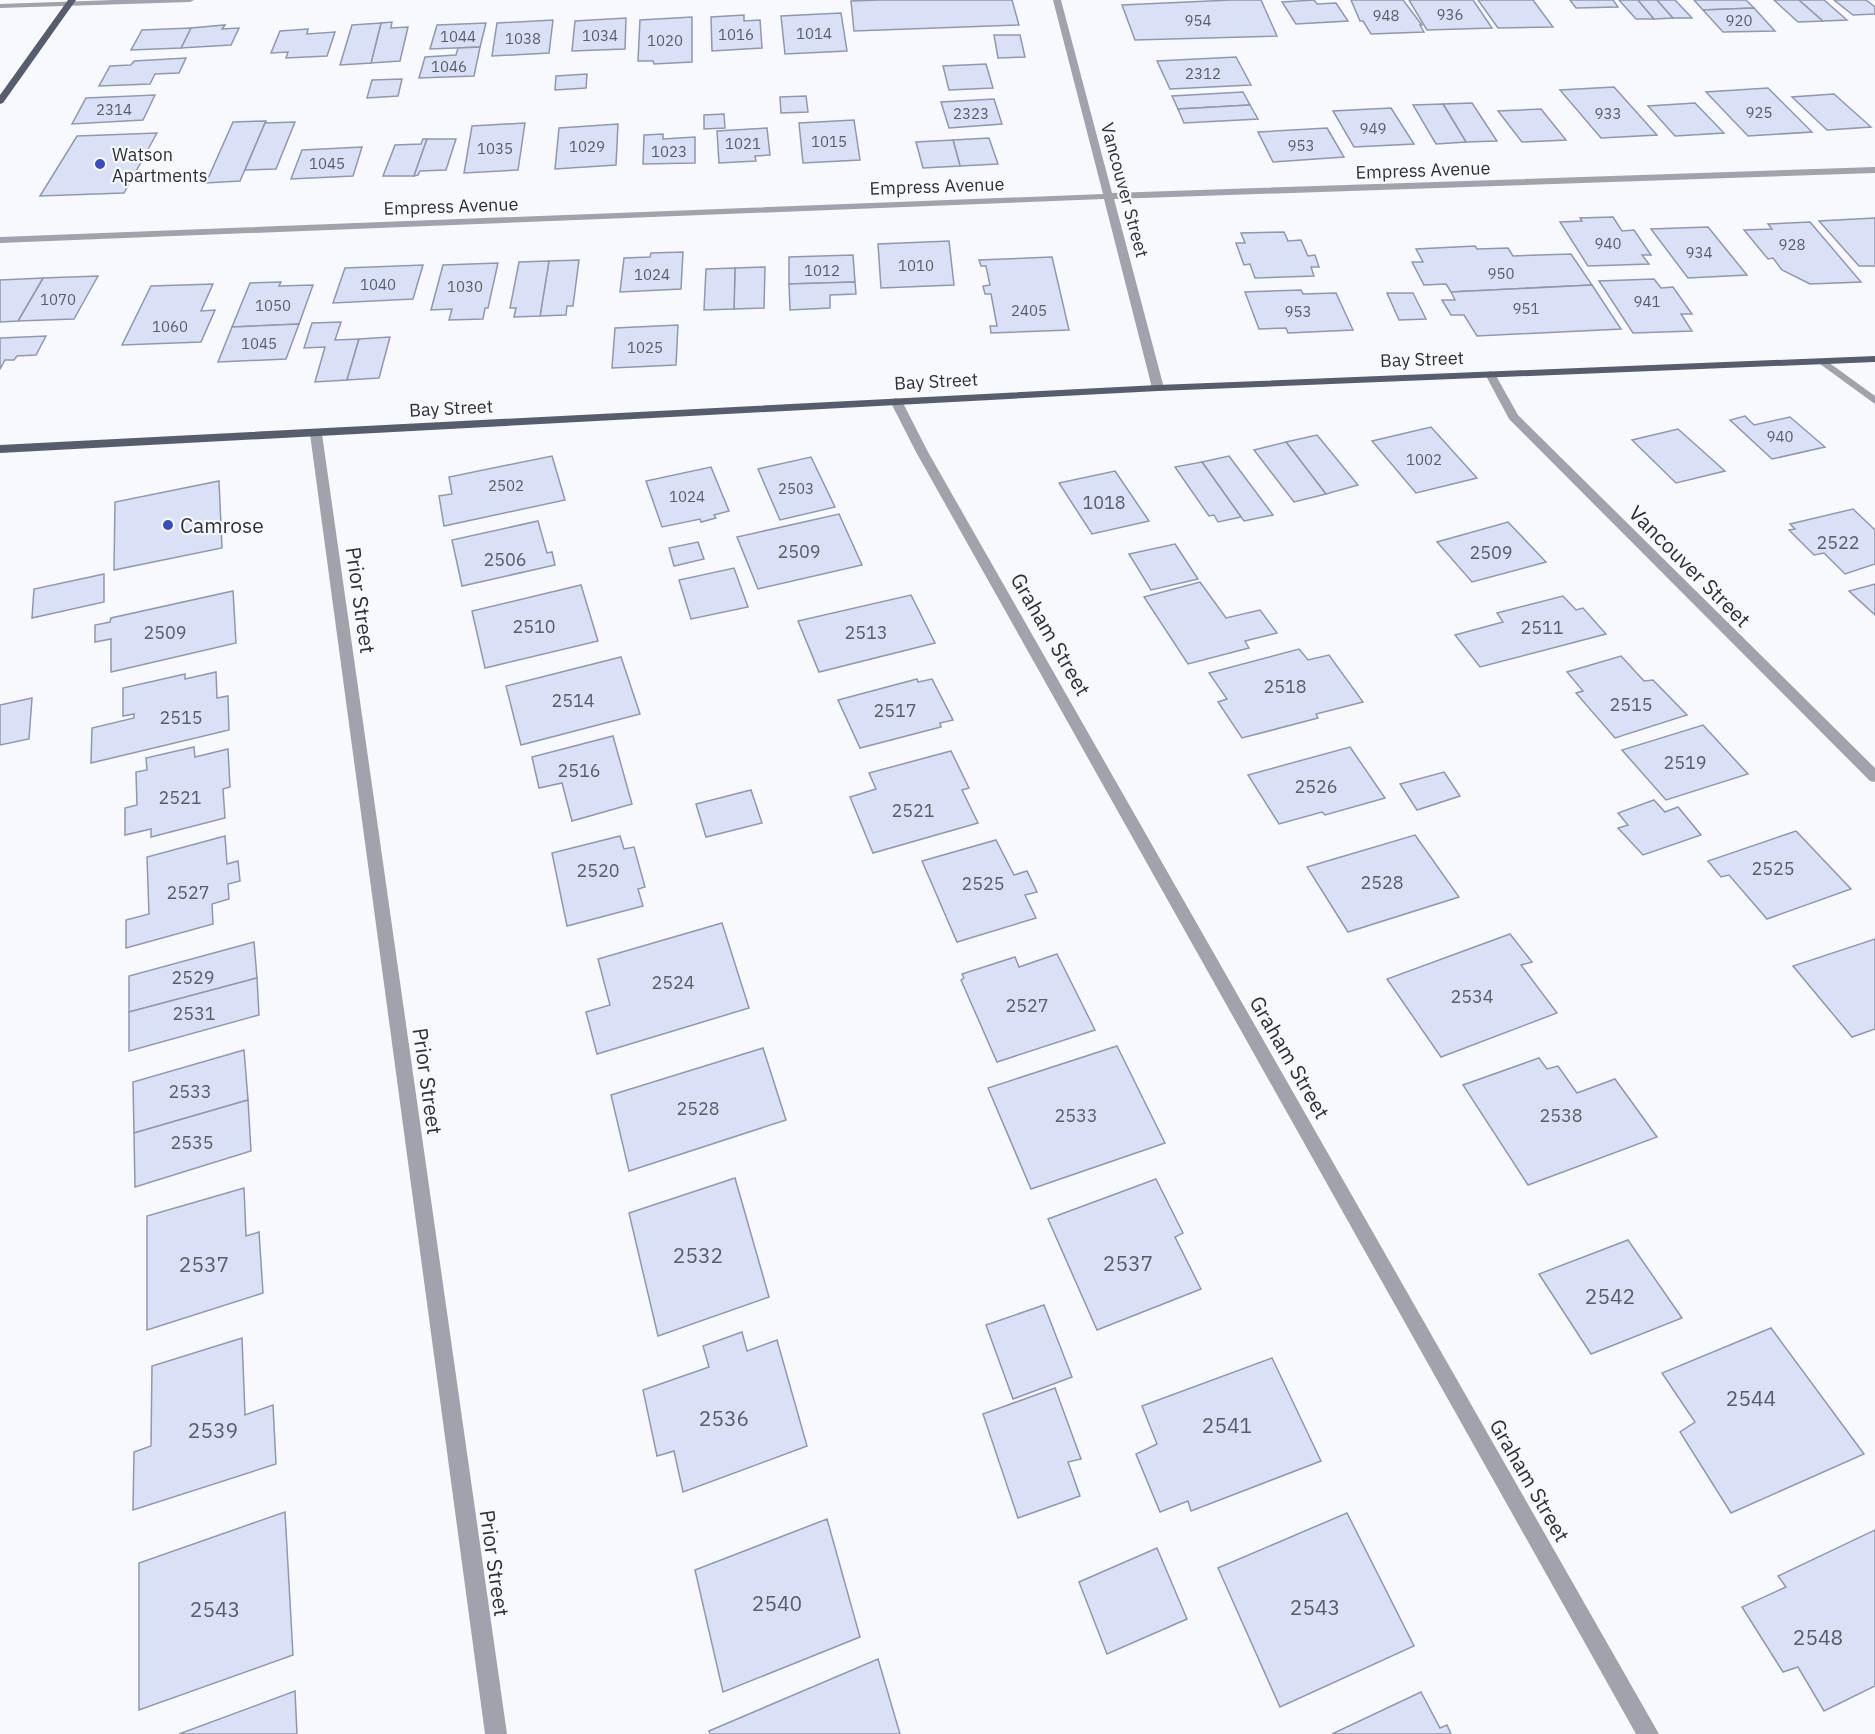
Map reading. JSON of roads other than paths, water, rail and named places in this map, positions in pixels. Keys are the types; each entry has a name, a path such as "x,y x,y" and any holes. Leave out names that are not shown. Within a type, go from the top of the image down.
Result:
{"main road":[{"path":"0,101 71,2"},
{"name":"Bay Street","path":"0,449 1158,388 1875,359"}],"street":[{"path":"0,6 190,0"},
{"name":"Vancouver Street","path":"1057,0 1158,388"},
{"name":"Empress Avenue","path":"0,240 1058,198 1875,170"},
{"path":"1824,362 1875,401"},
{"name":"Vancouver Street","path":"1490,374 1513,417 1875,777"},
{"name":"Graham Street","path":"896,401 922,452 1648,1734"},
{"name":"Prior Street","path":"316,434 496,1734"}],"place":[{"name":"Watson Apartments","path":"100,164"},
{"name":"Camrose","path":"168,525"}]}
